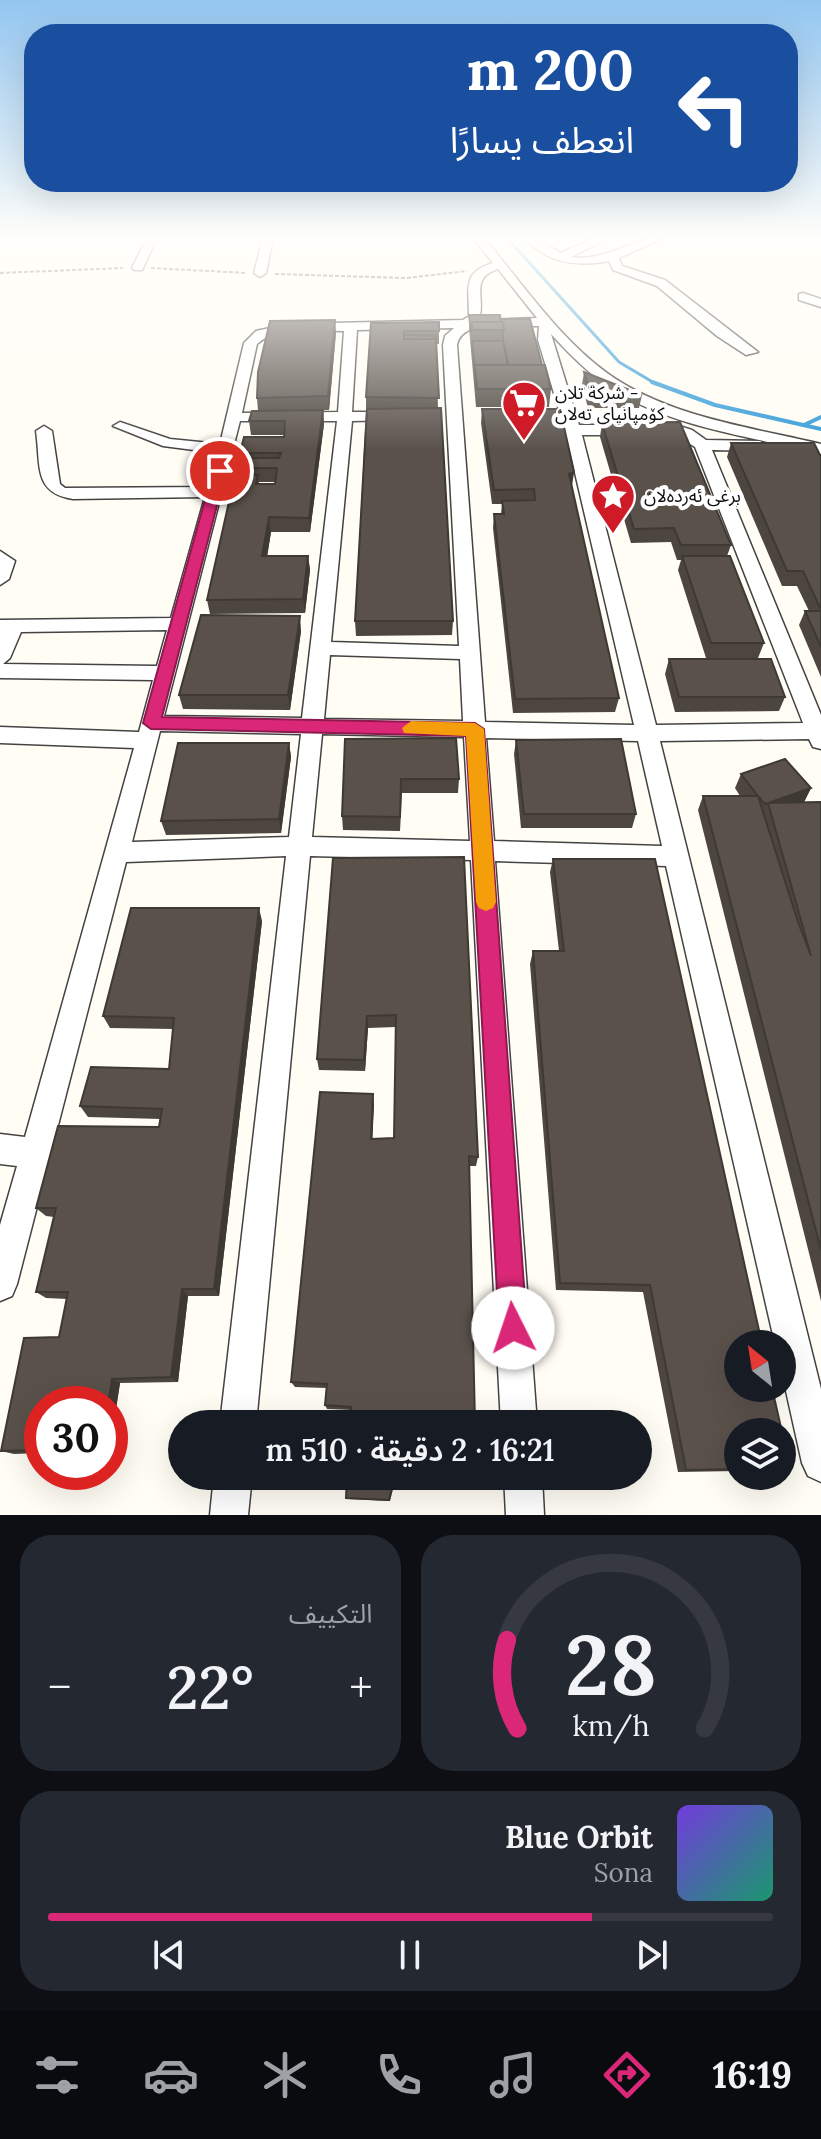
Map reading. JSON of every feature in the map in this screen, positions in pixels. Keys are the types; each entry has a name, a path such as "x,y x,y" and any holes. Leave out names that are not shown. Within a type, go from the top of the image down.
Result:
{"street":[{"path":"475,309 475,317 452,336 450,345 518,1410"},
{"path":"536,309 601,376 644,400 818,452"},
{"path":"692,309 751,352"},
{"path":"0,1284 226,449 251,343 256,338 288,328 547,322"},
{"path":"547,322 545,340 647,733 821,1463"},
{"path":"240,1410 345,416 351,327"},
{"path":"234,417 408,416"},
{"path":"0,735 313,726 820,734 702,445 687,433 676,430 566,420"},
{"path":"120,426 168,443 226,449"},
{"path":"44,431 52,486 60,492 214,492"},
{"path":"702,445 818,452"},
{"path":"0,556 6,561 0,579"},
{"path":"0,658 7,626 178,624"},
{"path":"321,648 470,653"},
{"path":"0,671 165,673"},
{"path":"117,852 300,846 677,856"},
{"path":"0,1149 35,1153"},
{"path":"229,1515 232,1490"},
{"path":"524,1490 525,1515"}],"building":[{"path":"469,315 500,315 501,322 472,322 471,333"},
{"path":"500,319 530,319 542,365 508,365 503,322"},
{"path":"335,320 328,396 257,398 258,372 270,321"},
{"path":"439,322 439,331 404,331 404,339 436,339 439,398 366,397 371,323"},
{"path":"472,322 503,322 504,330 472,330"},
{"path":"404,335 436,336 436,339 404,339"},
{"path":"472,341 503,341 508,365 475,365 475,370"},
{"path":"475,365 545,365 551,389 477,389"},
{"path":"584,372 642,395 591,395"},
{"path":"441,408 453,621 355,621 367,409"},
{"path":"482,409 560,409 574,472 569,474 619,698 515,699 494,514 504,514 502,501 535,500 534,489 494,490"},
{"path":"323,410 309,518 269,517 262,556 308,556 303,599 207,600 235,475 258,475 256,484 275,484 277,468 233,468 236,458 279,458 281,453 240,453 244,437 284,437 285,421 249,421 252,411"},
{"path":"680,422 731,545 681,545 674,528 634,529 602,423"},
{"path":"731,443 814,443 821,457 821,610 803,571 787,571"},
{"path":"682,556 730,556 764,643 711,643"},
{"path":"805,611 821,611 821,647"},
{"path":"201,615 300,616 288,695 179,695"},
{"path":"669,659 771,659 785,697 679,697"},
{"path":"456,738 459,779 401,779 400,817 342,816 345,739"},
{"path":"621,739 636,814 524,814 516,740"},
{"path":"178,743 289,743 279,819 161,821"},
{"path":"785,759 811,788 765,804 741,774"},
{"path":"703,796 758,796 811,956 768,803 821,802 821,1250"},
{"path":"464,857 478,1157 469,1156 475,1410 351,1410 351,1407 325,1405 327,1384 291,1382 320,1092 373,1094 371,1139 394,1138 396,1015 367,1016 364,1060 317,1059 333,858"},
{"path":"553,859 655,859 759,1330 724,1330 724,1402 775,1402 779,1418 724,1418 724,1469 686,1470 650,1285 560,1283 533,951 564,951"},
{"path":"131,908 259,908 214,1289 182,1289 171,1377 112,1379 111,1386 24,1386 24,1450 1,1451 24,1338 59,1337 68,1292 36,1292 56,1208 36,1208 58,1126 159,1127 162,1109 80,1106 91,1067 169,1069 174,1018 103,1016"},
{"path":"346,1490 392,1490 389,1500 346,1498"}],"waterway":[{"path":"571,309 619,362 654,383"},
{"path":"654,383 715,405 821,429"},
{"path":"804,425 821,417"}],"slow traffic":[{"path":"411,728 475,729 486,902"}],"place":[{"name":"شركة تلان - کۆمپانیای تەلان","path":"524,442"},
{"name":"برغی ئەردەلان","path":"613,535"}],"route":[{"path":"220,471 151,723 475,729 513,1328"}]}
